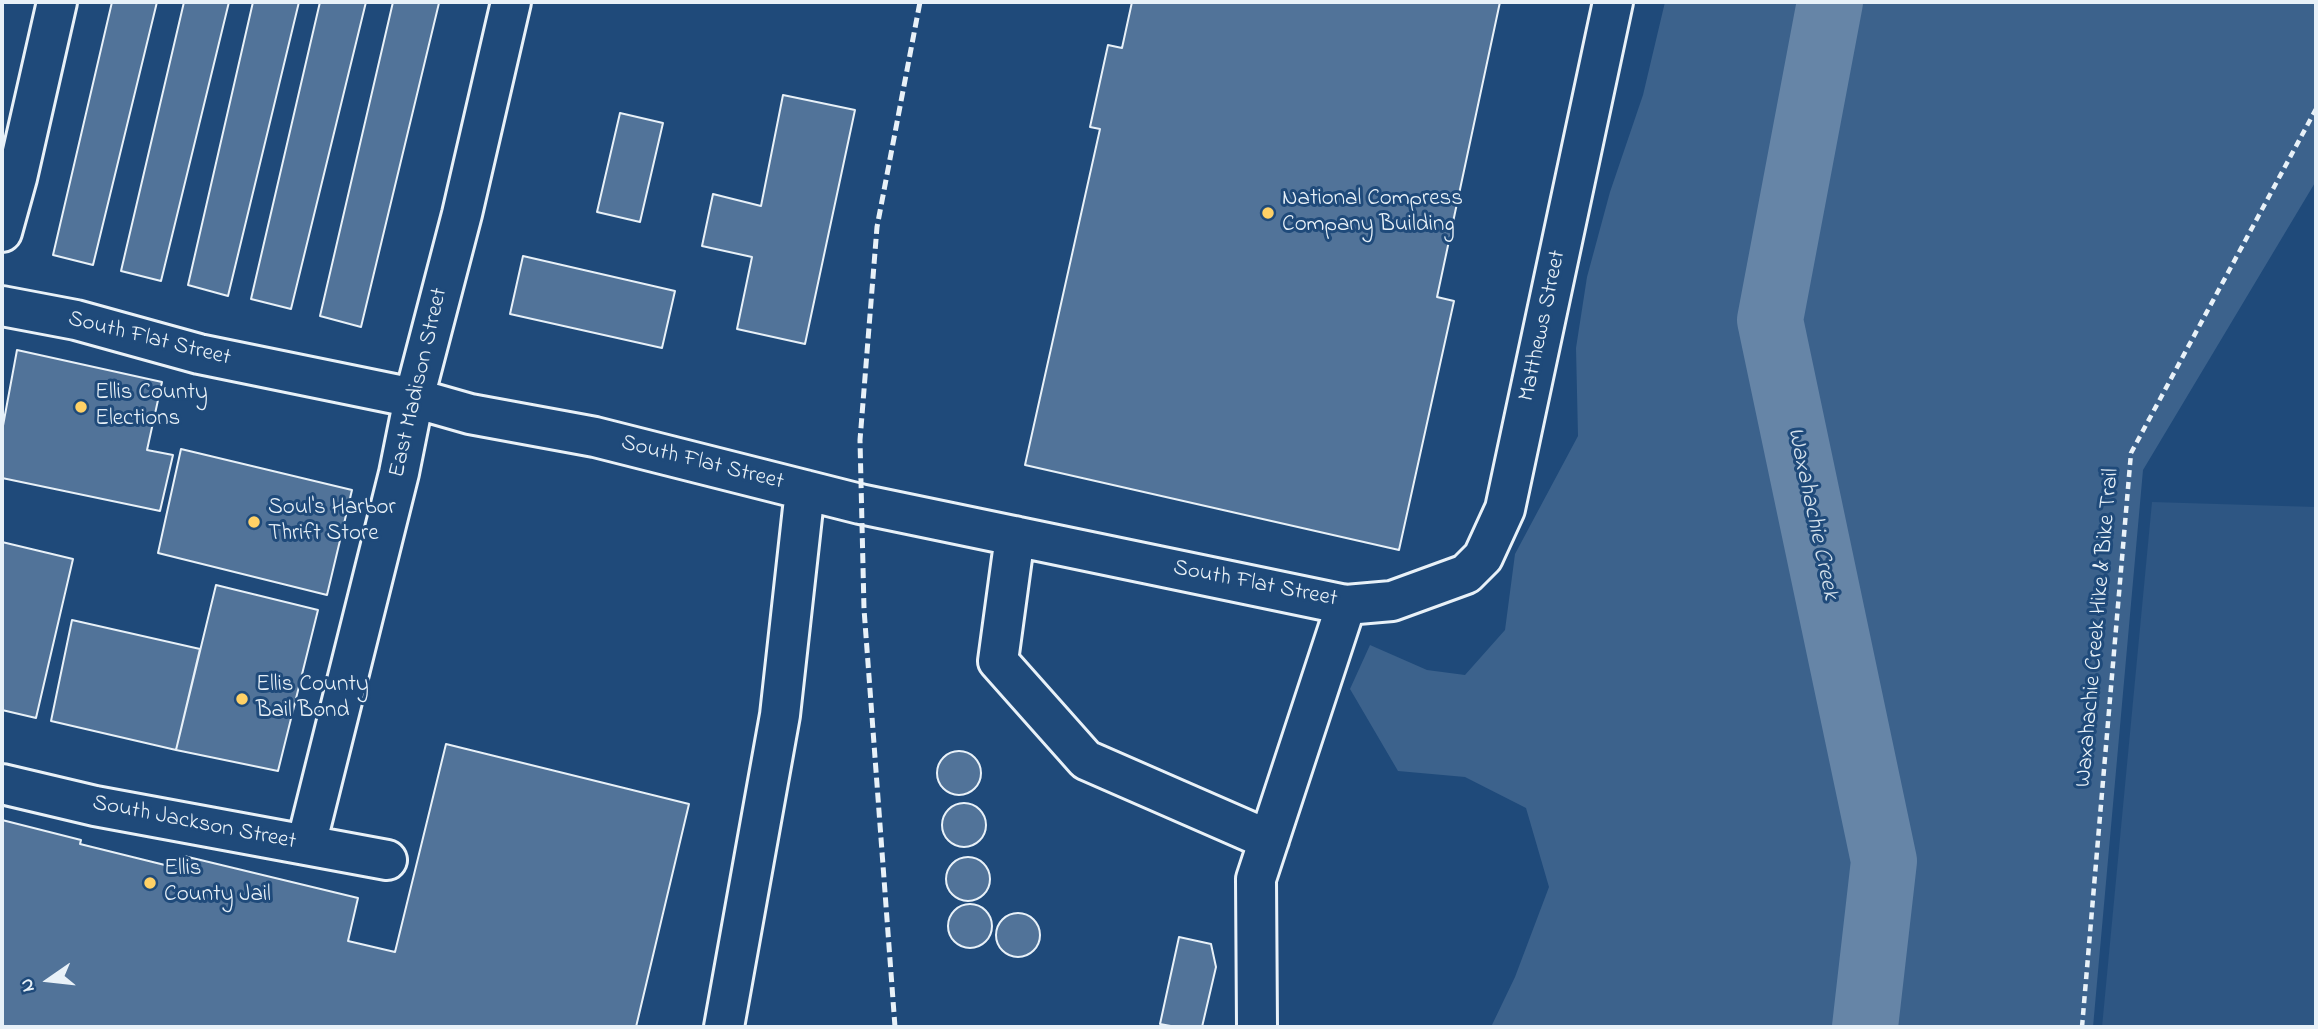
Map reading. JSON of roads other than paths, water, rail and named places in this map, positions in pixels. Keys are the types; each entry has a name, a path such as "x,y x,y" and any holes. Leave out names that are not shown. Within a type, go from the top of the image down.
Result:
{"street":[{"path":"2,232 57,2"},
{"name":"East Madison Street","path":"306,845 396,486 414,398 462,214 511,2"},
{"name":"Matthews Street","path":"1403,597 1466,573 1483,557 1505,509 1613,2"},
{"name":"South Flat Street","path":"2,306 76,320 199,354 414,398 470,414 595,437 805,490 1346,605 1392,601 1403,597"},
{"path":"724,1027 780,715 805,490"},
{"path":"1015,536 998,661 1086,761 1269,840"},
{"path":"1257,1027 1256,879 1346,605"},
{"name":"South Jackson Street","path":"2,784 95,806 387,860"}],"waterway":[{"name":"Waxahachie Creek","path":"1830,2 1770,320 1884,861 1865,1027"}],"railway":[{"path":"895,1027 864,609 860,440 877,227 920,2"}],"place":[{"name":"National Compress Company Building","path":"1268,213"},
{"name":"Ellis County Elections","path":"81,407"},
{"name":"Soul's Harbor Thrift Store","path":"254,522"},
{"name":"Ellis County Bail Bond","path":"242,699"},
{"name":"Ellis County Jail","path":"150,883"}]}
